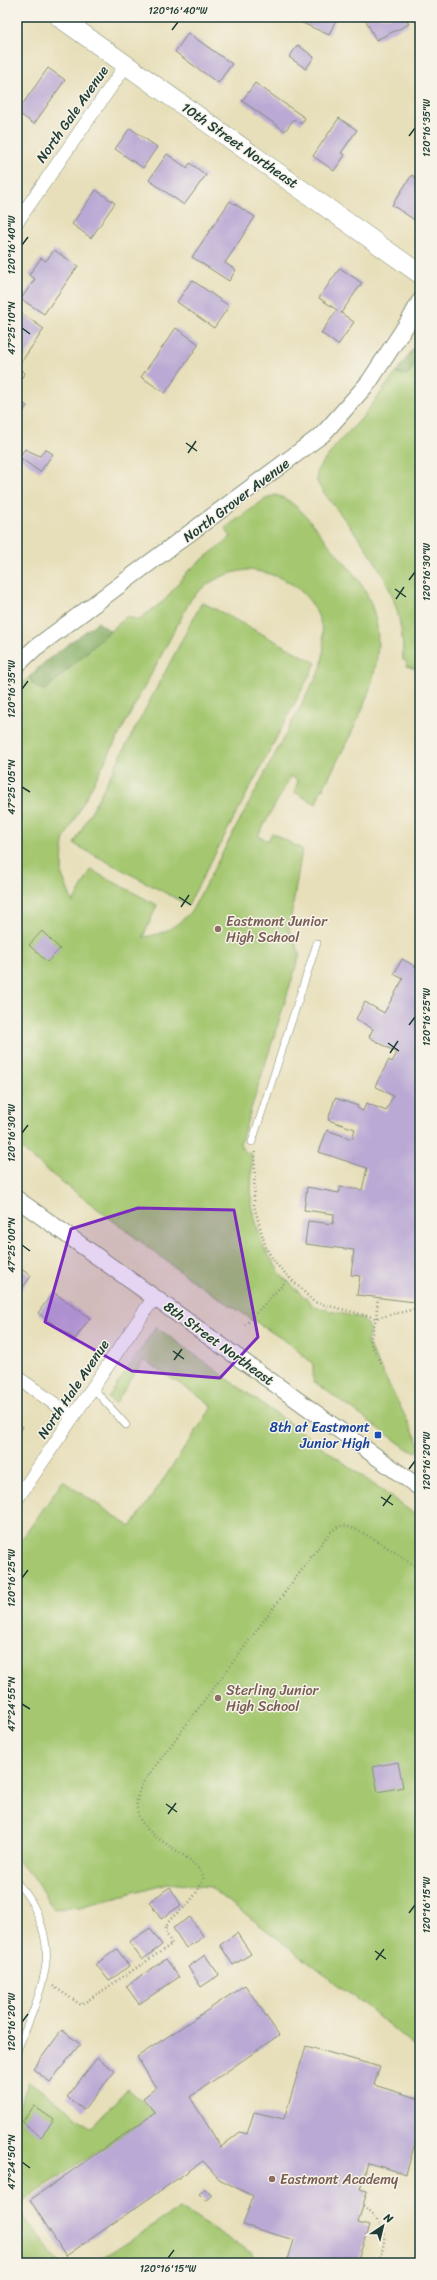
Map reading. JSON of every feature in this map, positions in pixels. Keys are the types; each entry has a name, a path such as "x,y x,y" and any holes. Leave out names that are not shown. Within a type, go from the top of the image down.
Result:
{"main road":[{"name":"10th Street Northeast","path":"59,17 420,274"}],"street":[{"name":"North Gale Avenue","path":"17,222 126,64"},
{"name":"North Grover Avenue","path":"17,665 35,648 323,434 368,382 409,321 420,301"},
{"name":"8th Street Northeast","path":"17,1199 155,1296 420,1488"},
{"name":"North Hale Avenue","path":"17,1499 155,1296"},
{"path":"17,1377 73,1417"}],"lane":[{"path":"252,1142 317,943"},
{"path":"93,1388 126,1425"},
{"path":"17,1883 25,1891 37,1912 45,1943 46,1969 17,2051"}],"path":[{"path":"252,1142 256,1154 254,1206 258,1225 266,1248 275,1263 289,1278 314,1302 376,1318 420,1308"},
{"path":"245,1325 289,1278"},
{"path":"378,1297 371,1344 380,1363"},
{"path":"43,1980 81,2005 172,1944 165,1931 166,1924 193,1897 200,1888 204,1877 196,1866 154,1836 143,1823 137,1809 139,1792 142,1784 327,1536 336,1528 344,1526 365,1535 420,1569"},
{"path":"363,2206 376,2218 384,2232 386,2244 378,2263"}],"highlighted area":[{"path":"138,1208 234,1210 258,1337 220,1378 132,1371 45,1322 71,1229"}],"green space":[{"path":"420,339 420,363 416,364 407,375 396,373"},
{"path":"420,363 420,670 406,666 407,662 403,660 402,633 397,609 389,588 366,548 321,489 317,482 317,470 337,444 361,419 396,373 407,375 416,364"},
{"path":"275,495 284,498 306,516 359,581 372,607 378,634 376,661 370,687 360,714 323,789 321,789 316,804 294,792 298,781 291,776 258,836 268,841 272,833 302,849 289,929 300,954 240,1144 244,1151 252,1154 251,1206 263,1246 282,1276 315,1307 360,1318 366,1323 370,1331 367,1342 420,1445 417,1452 409,1450 313,1381 313,1364 290,1344 190,1279 49,1172 17,1145 17,689 29,677 35,686 39,689 45,690 127,616 138,620 165,600 188,571 231,537 225,528 264,500","holes":["247,570 266,573 283,579 298,589 309,600 317,614 322,630 324,648 321,668 192,910 176,925 164,932 143,937 157,905 91,870 73,903 62,875 63,841 191,599 210,583 231,573"]},
{"path":"202,602 316,663 188,905 74,844"},
{"path":"98,622 110,631 45,690 39,689 35,686 29,677 46,661"},
{"path":"156,1327 420,1518 420,2051 389,2024 210,1887 167,1883 80,1907 53,1909 33,1876 17,1861 17,1546 63,1481 131,1527 213,1406 144,1360 115,1404 108,1398"},
{"path":"29,2081 91,2128 128,2089 155,2113 17,2205 17,2110"},
{"path":"17,2208 60,2263 17,2263"},
{"path":"180,2208 253,2254 256,2263 94,2263"}],"building":[{"path":"300,17 337,17 329,35 298,21"},
{"path":"364,17 405,17 409,24 376,40"},
{"path":"188,33 232,64 218,83 175,52"},
{"path":"298,45 314,57 306,69 289,57"},
{"path":"48,68 65,80 34,124 17,112"},
{"path":"255,83 305,118 301,124 294,119 285,131 242,101"},
{"path":"339,118 357,130 341,153 345,155 334,171 313,156"},
{"path":"130,128 157,147 143,168 115,149"},
{"path":"17,139 23,143 17,151"},
{"path":"167,154 187,168 190,163 206,175 184,205 149,180"},
{"path":"412,175 420,181 420,215 416,221 392,205"},
{"path":"96,190 115,203 91,238 72,224"},
{"path":"230,201 255,217 225,263 236,270 229,281 192,257"},
{"path":"54,250 78,266 44,314 21,299 35,279 29,275 41,258 46,261"},
{"path":"340,268 362,283 341,313 354,322 338,345 321,333 337,310 319,298"},
{"path":"192,280 229,306 214,328 177,302"},
{"path":"17,310 44,329 17,368"},
{"path":"176,328 199,344 165,393 141,377"},
{"path":"17,368 25,373 17,384"},
{"path":"17,399 27,406 19,418 17,417"},
{"path":"25,449 40,456 45,449 53,454 40,472 19,457"},
{"path":"42,931 60,949 47,962 29,945"},
{"path":"402,959 420,969 420,1277 418,1276 415,1302 357,1295 360,1276 351,1275 354,1250 305,1244 308,1221 333,1224 334,1214 304,1210 307,1187 339,1193 340,1187 362,1190 367,1168 319,1152 327,1130 352,1139 355,1129 328,1120 335,1098 358,1106 357,1108 363,1111 366,1103 386,1111 393,1096 375,1086 389,1060 392,1062 397,1053 369,1037 373,1029 356,1019 365,1002 384,1013 403,979 394,974"},
{"path":"17,1266 31,1276 17,1296"},
{"path":"53,1292 90,1318 75,1339 38,1313"},
{"path":"17,1423 23,1427 17,1436"},
{"path":"398,1762 403,1787 378,1792 373,1767"},
{"path":"170,1887 181,1905 161,1919 149,1902"},
{"path":"190,1917 204,1937 186,1948 173,1928"},
{"path":"150,1928 162,1945 142,1960 129,1942"},
{"path":"237,1933 251,1954 233,1965 220,1945"},
{"path":"117,1949 129,1966 109,1981 96,1964"},
{"path":"205,1955 219,1975 201,1987 188,1967"},
{"path":"166,1959 179,1977 139,2004 126,1986"},
{"path":"245,1985 279,2035 190,2097 221,2147 240,2132 247,2134 254,2112 284,2119 306,2046 380,2067 374,2085 420,2099 420,2126 406,2174 368,2163 360,2189 367,2191 358,2223 369,2226 357,2263 287,2263 294,2240 243,2225 253,2196 219,2179 203,2161 66,2256 30,2200 155,2113 143,2098 156,2088 137,2057"},
{"path":"62,2030 80,2044 50,2082 33,2069"},
{"path":"97,2058 115,2071 84,2110 67,2097"},
{"path":"34,2106 54,2120 41,2137 22,2122"},
{"path":"205,2189 212,2196 206,2201 199,2194"}],"place":[{"name":"Eastmont Junior High School","path":"218,929"},
{"name":"8th at Eastmont Junior High","path":"378,1435"},
{"name":"Sterling Junior High School","path":"218,1698"},
{"name":"Eastmont Academy","path":"272,2179"}]}
